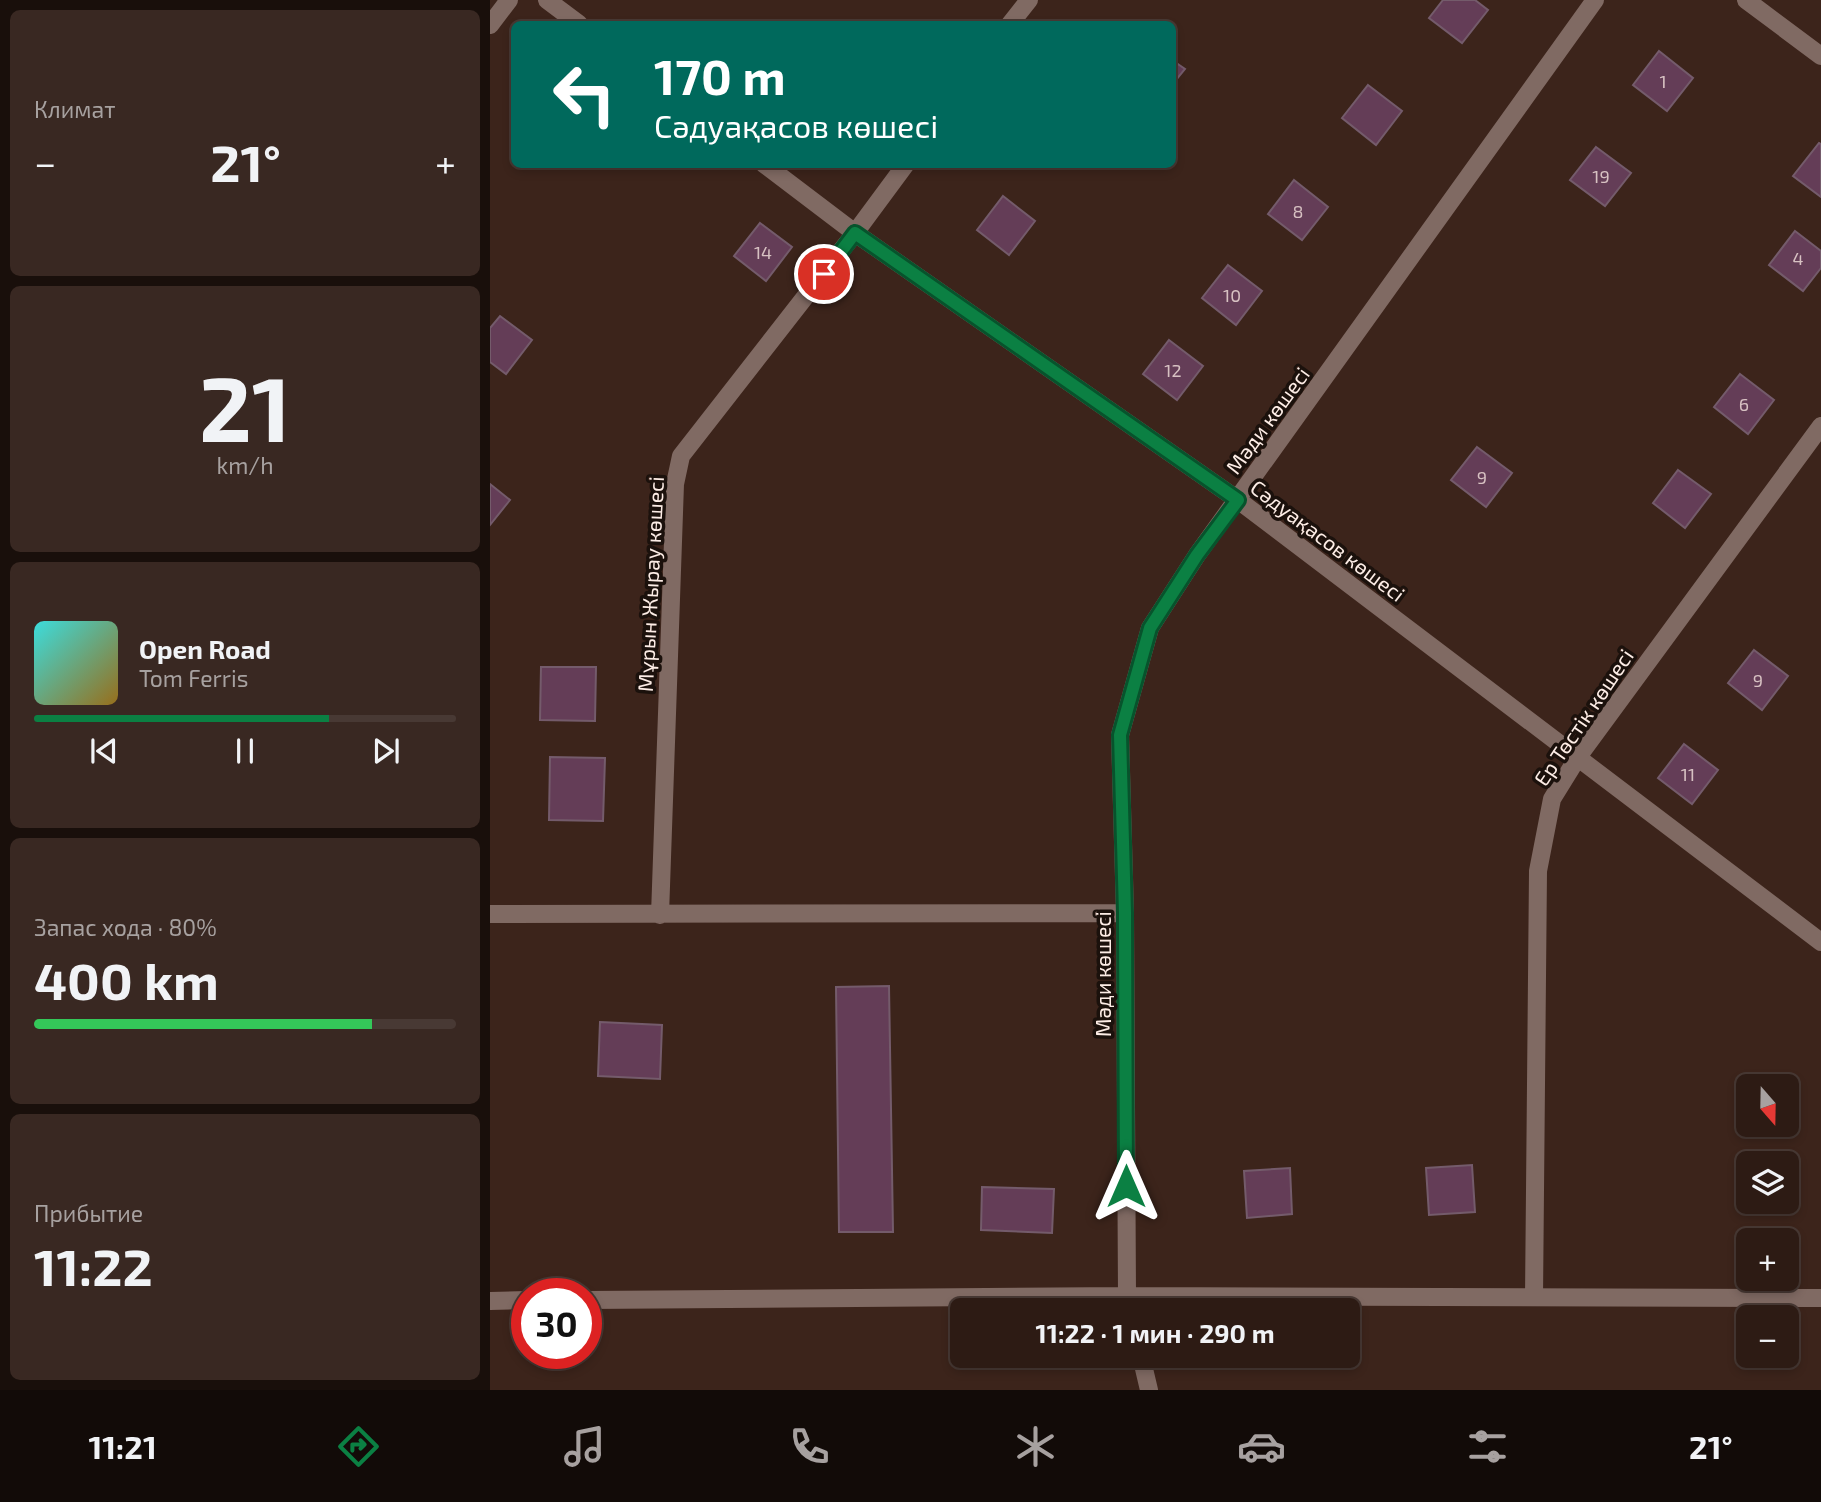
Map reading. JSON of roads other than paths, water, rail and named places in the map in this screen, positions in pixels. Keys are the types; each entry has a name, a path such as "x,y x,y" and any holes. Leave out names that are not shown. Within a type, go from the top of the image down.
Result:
{"street":[{"path":"490,25 509,0"},
{"path":"547,0 575,21"},
{"path":"1012,21 1029,0"},
{"name":"Мәди көшесі","path":"1129,1298 1125,913 1120,735 1150,628 1197,555 1595,0"},
{"path":"1746,0 1821,56"},
{"name":"Сәдуақасов көшесі","path":"769,168 855,233 1238,500 1821,942"},
{"name":"Мұрын Жырау көшесі","path":"660,915 675,484 681,456 903,168"},
{"name":"Ер Төстік көшесі","path":"1534,1297 1538,871 1552,799 1578,757 1821,426"},
{"path":"490,914 1125,913"},
{"path":"1360,1300 1821,1298"},
{"path":"490,1301 511,1300"},
{"path":"602,1300 950,1302"},
{"path":"1144,1368 1149,1390"}]}
